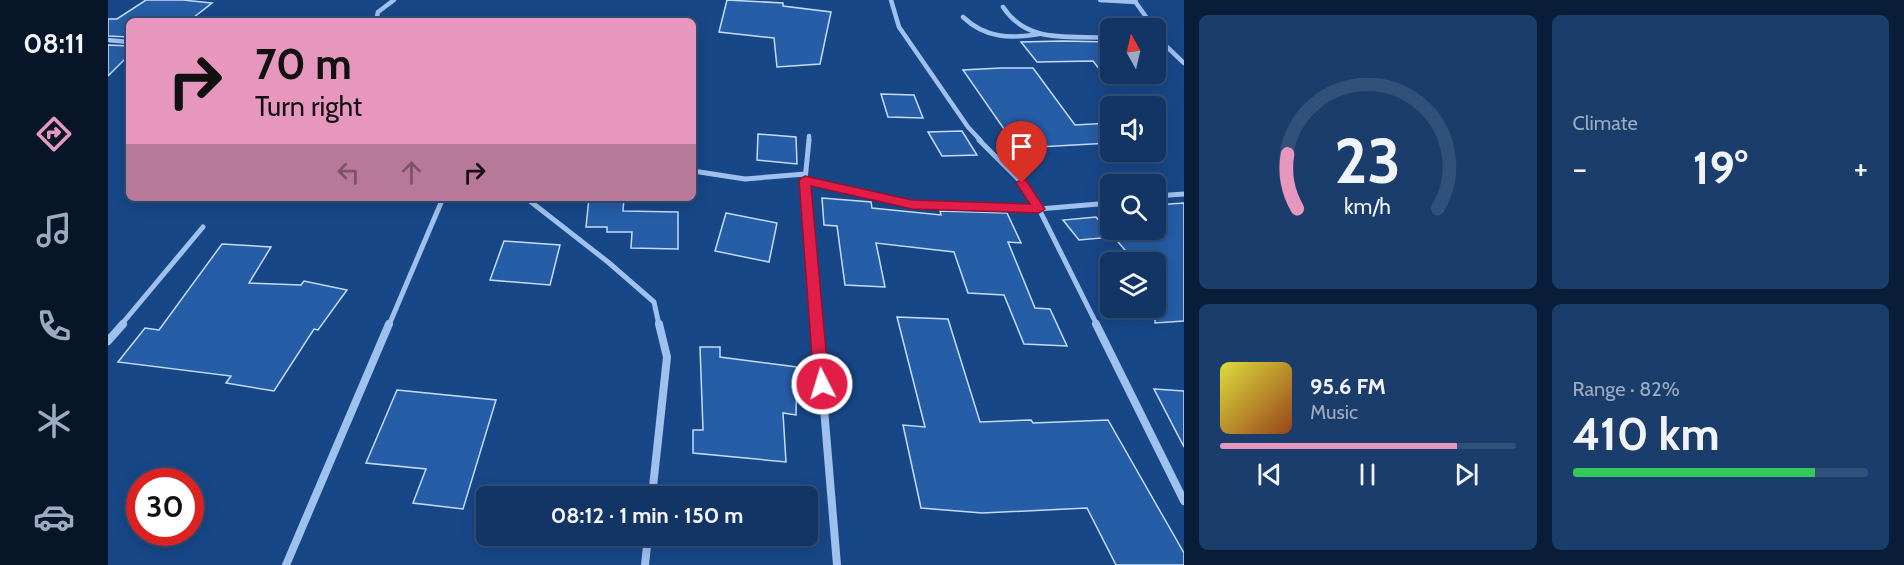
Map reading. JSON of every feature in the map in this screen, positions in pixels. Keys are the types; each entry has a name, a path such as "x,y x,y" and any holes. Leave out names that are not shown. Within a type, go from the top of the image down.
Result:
{"street":[{"path":"377,18 378,12 394,0"},
{"path":"891,0 899,27 968,127 1022,183 1039,209 1184,501"},
{"path":"1100,0 1135,1"},
{"path":"1130,0 1135,1 1147,18"},
{"path":"1003,7 1014,24 1042,33 1053,36 1100,38"},
{"path":"963,17 970,25 991,36 1011,39 1042,33"},
{"path":"108,40 126,42"},
{"path":"1166,46 1184,63"},
{"path":"809,136 805,177 837,565"},
{"path":"696,171 745,179 805,177 912,204 1039,209 1100,204"},
{"path":"1166,195 1184,194"},
{"path":"286,565 442,201"},
{"path":"530,201 608,262 654,302 667,357 653,486"},
{"path":"108,341 203,227"},
{"path":"645,565 647,546"}],"building":[{"path":"146,0 212,3 193,18 126,18 126,37 108,36 108,19 117,19"},
{"path":"727,0 783,3 783,6 831,12 820,64 777,67 774,38 719,32"},
{"path":"1021,42 1100,42 1100,70 1093,61 1037,62"},
{"path":"108,45 126,46 126,58 108,76"},
{"path":"1033,68 1075,125 1100,124 1100,144 1038,147 1038,140 1013,142 963,70"},
{"path":"881,94 914,95 923,118 888,117"},
{"path":"962,131 977,155 942,156 928,132"},
{"path":"758,134 796,137 797,164 757,160"},
{"path":"822,198 871,202 872,208 941,215 940,211 1007,213 1021,243 1008,242 1035,308 1050,309 1067,346 1024,344 1004,295 968,293 954,252 876,243 885,287 845,285 837,226 824,225"},
{"path":"589,201 624,201 623,211 678,212 678,249 631,248 632,232 607,232 607,227 586,227"},
{"path":"1184,203 1184,321 1155,323 1155,318 1166,318 1166,252 1127,252 1116,240 1166,240 1166,204"},
{"path":"726,213 777,223 769,262 715,251"},
{"path":"1096,217 1100,222 1100,238 1079,240 1063,220"},
{"path":"504,241 560,245 550,285 490,280"},
{"path":"222,244 271,247 249,283 301,285 304,281 347,290 318,330 314,329 274,391 226,383 231,376 118,362 145,328 159,330"},
{"path":"897,317 948,319 980,422 1031,420 1033,423 1108,420 1184,553 1184,565 1116,565 1087,508 982,513 921,508 903,425 925,427"},
{"path":"700,347 720,347 720,357 797,367 796,415 783,413 786,462 693,453 693,430 703,430"},
{"path":"1154,389 1184,391 1184,447"},
{"path":"397,390 496,400 463,509 413,503 426,469 366,463"}],"route":[{"path":"822,384 805,180 912,204 992,209 1039,209 1022,183"}]}
